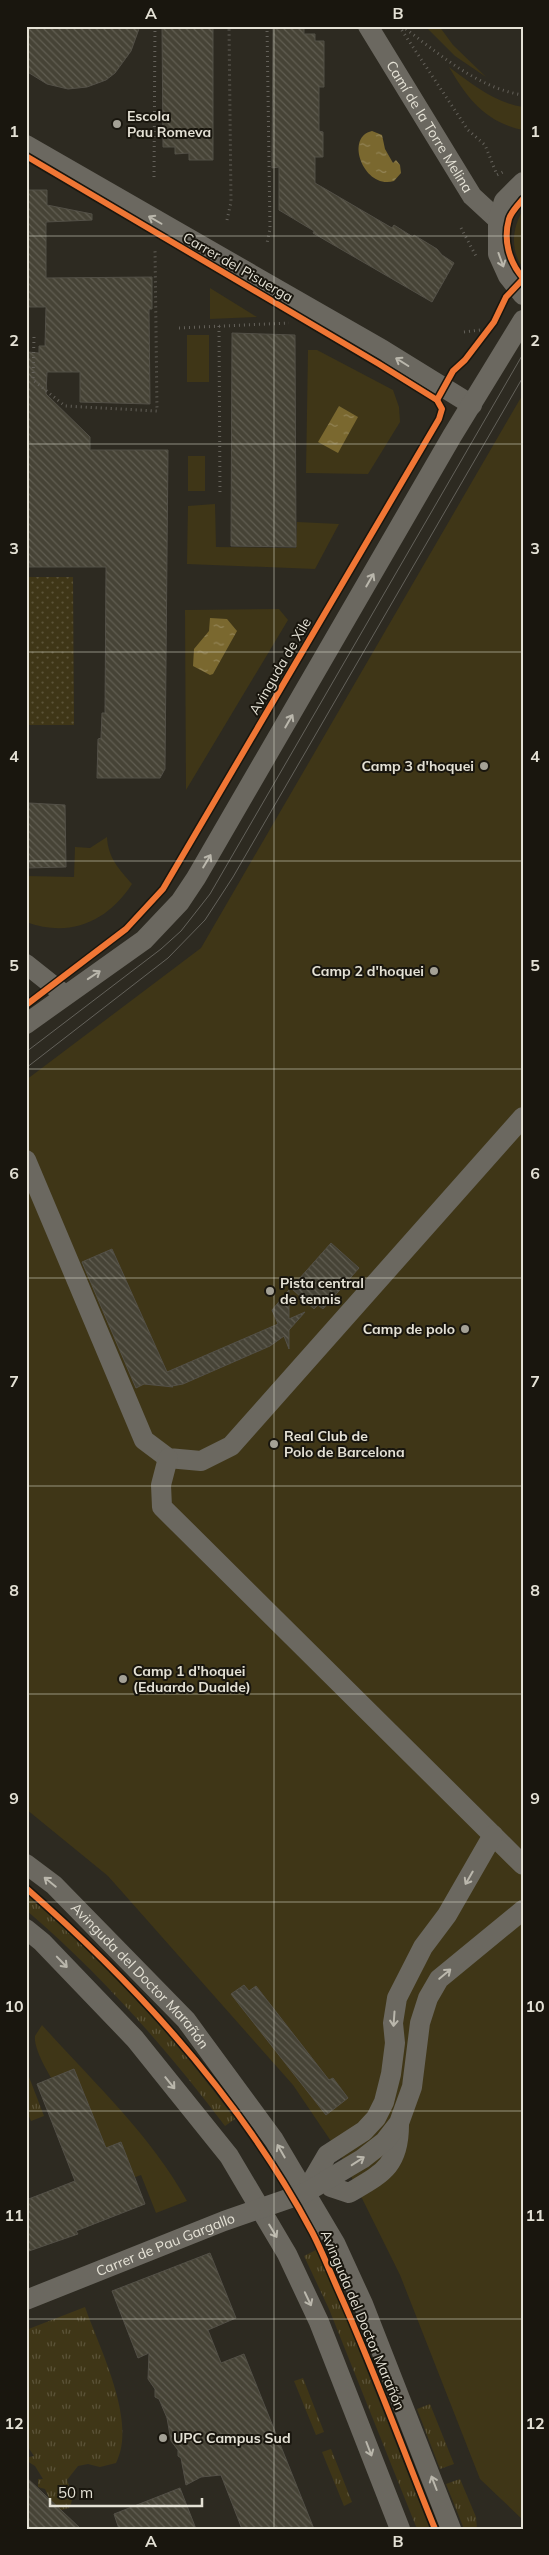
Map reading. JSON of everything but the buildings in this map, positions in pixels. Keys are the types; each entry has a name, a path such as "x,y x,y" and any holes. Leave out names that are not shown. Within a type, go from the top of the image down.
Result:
{"street":[{"name":"Camí de la Torre Melina","path":"368,26 472,196 498,220"},
{"name":"Carrer del Pisuerga","path":"26,145 383,350 472,405"},
{"path":"523,182 504,201 498,220 498,254 508,276 523,294"},
{"path":"26,1024 144,940 180,902 196,878 523,320"},
{"path":"26,964 64,996"},
{"path":"26,1160 144,1440 168,1458 201,1461 231,1446 523,1117"},
{"path":"168,1458 161,1485 162,1506 523,1865"},
{"path":"493,1835 447,1915 422,1947 397,1998 393,2023 395,2043 392,2074 384,2102 376,2118 364,2131 327,2155 318,2189 349,2193 386,2171 399,2142 399,2123 412,2087 420,2024 428,1998 438,1979 523,1910"},
{"name":"Avinguda del Doctor Marañón","path":"26,1864 54,1885 186,2020 274,2140 318,2189 335,2243 363,2304 452,2529"},
{"path":"26,1929 42,1942 135,2039 229,2156 287,2254 319,2322 400,2529"},
{"name":"Carrer de Pau Gargallo","path":"26,2300 260,2208 318,2189 346,2187 370,2173 380,2162 386,2141 399,2123"}],"path":[{"path":"154,177 155,26"},
{"path":"227,220 231,202 228,26"},
{"path":"267,26 270,229 267,243"},
{"path":"400,26 448,61 488,84 504,92 523,94"},
{"path":"34,336 33,380 65,406 157,411 155,250"},
{"path":"179,328 290,324"},
{"path":"219,326 220,496"},
{"path":"464,332 484,331 482,338"}],"green space":[{"path":"425,26 439,26 453,45 486,77 455,56"},
{"path":"449,67 492,97 523,107 523,130 498,121 478,107 463,89"},
{"path":"523,210 523,268 516,254 514,239 519,217"},
{"path":"210,288 257,317 210,319"},
{"path":"187,335 209,335 209,382 187,382"},
{"path":"308,350 317,350 393,390 399,407 400,422 368,474 306,473"},
{"name":"Real Club de Polo de Barcelona","path":"523,394 523,2520 480,2479 400,2275 341,2156 293,2085 108,1876 26,1809 26,1080 201,948"},
{"path":"188,456 205,456 205,491 188,491"},
{"path":"215,504 216,547 296,548 297,522 339,524 315,569 187,564 188,506"},
{"path":"26,577 73,577 74,725 26,725"},
{"path":"279,609 288,620 186,790 185,610"},
{"path":"107,837 112,857 132,884 122,897 99,917 72,927 42,927 26,922 26,876 74,877 75,847 90,848"},
{"path":"26,1893 55,1918 137,2000 188,2058 235,2119 225,2126 180,2068 132,2013 54,1934 26,1910"},
{"path":"42,2025 120,2109 156,2154 187,2201 156,2213 141,2175 133,2178 119,2143 101,2150 50,2077 42,2061 36,2047 35,2036"},
{"path":"29,2077 44,2116 31,2121 26,2110 26,2078"},
{"path":"316,2250 340,2303 430,2529 417,2529 329,2309 304,2256"},
{"path":"85,2307 107,2363 120,2407 122,2446 116,2463 100,2467 88,2464 78,2466 67,2480 72,2498 69,2508 55,2512 45,2489 38,2487 38,2479 43,2479 35,2466 27,2461 29,2457 34,2456 26,2444 26,2330"},
{"path":"303,2378 324,2432 316,2435 294,2381"},
{"path":"430,2404 454,2464 440,2469 417,2409"},
{"path":"331,2449 352,2502 344,2506 322,2452"},
{"path":"460,2479 476,2517 477,2529 464,2529 446,2484"}],"water":[{"path":"372,131 382,135 385,149 393,163 396,160 400,165 401,173 394,181 383,182 374,178 366,171 361,162 359,143 364,135"},
{"path":"339,406 358,417 338,453 318,442"},
{"path":"210,618 227,619 237,631 213,674 210,675 193,666 194,649 209,631"}],"tram line":[{"path":"26,1052 161,949 181,931 210,894 523,354"},
{"path":"26,1068 168,958 205,920 233,877 523,377"}],"cycle path":[{"name":"Avinguda de Xile","path":"26,156 379,364 437,400 442,409 439,419 163,889 126,929 26,1005"},
{"path":"523,199 510,216 507,227 508,250 514,265 523,278"},
{"path":"437,400 453,371 465,360 494,322 506,297 523,279"},
{"path":"26,1888 108,1965 185,2047 254,2136 284,2183 312,2232 326,2262 364,2351 435,2529"}],"place":[{"name":"Escola Pau Romeva","path":"117,124"},
{"name":"Camp 3 d'hoquei","path":"484,766"},
{"name":"Camp 2 d'hoquei","path":"434,971"},
{"name":"Pista central de tennis","path":"270,1291"},
{"name":"Camp de polo","path":"465,1329"},
{"name":"Real Club de Polo de Barcelona","path":"274,1444"},
{"name":"Camp 1 d'hoquei (Eduardo Dualde)","path":"123,1679"},
{"name":"UPC Campus Sud","path":"163,2438"}]}
